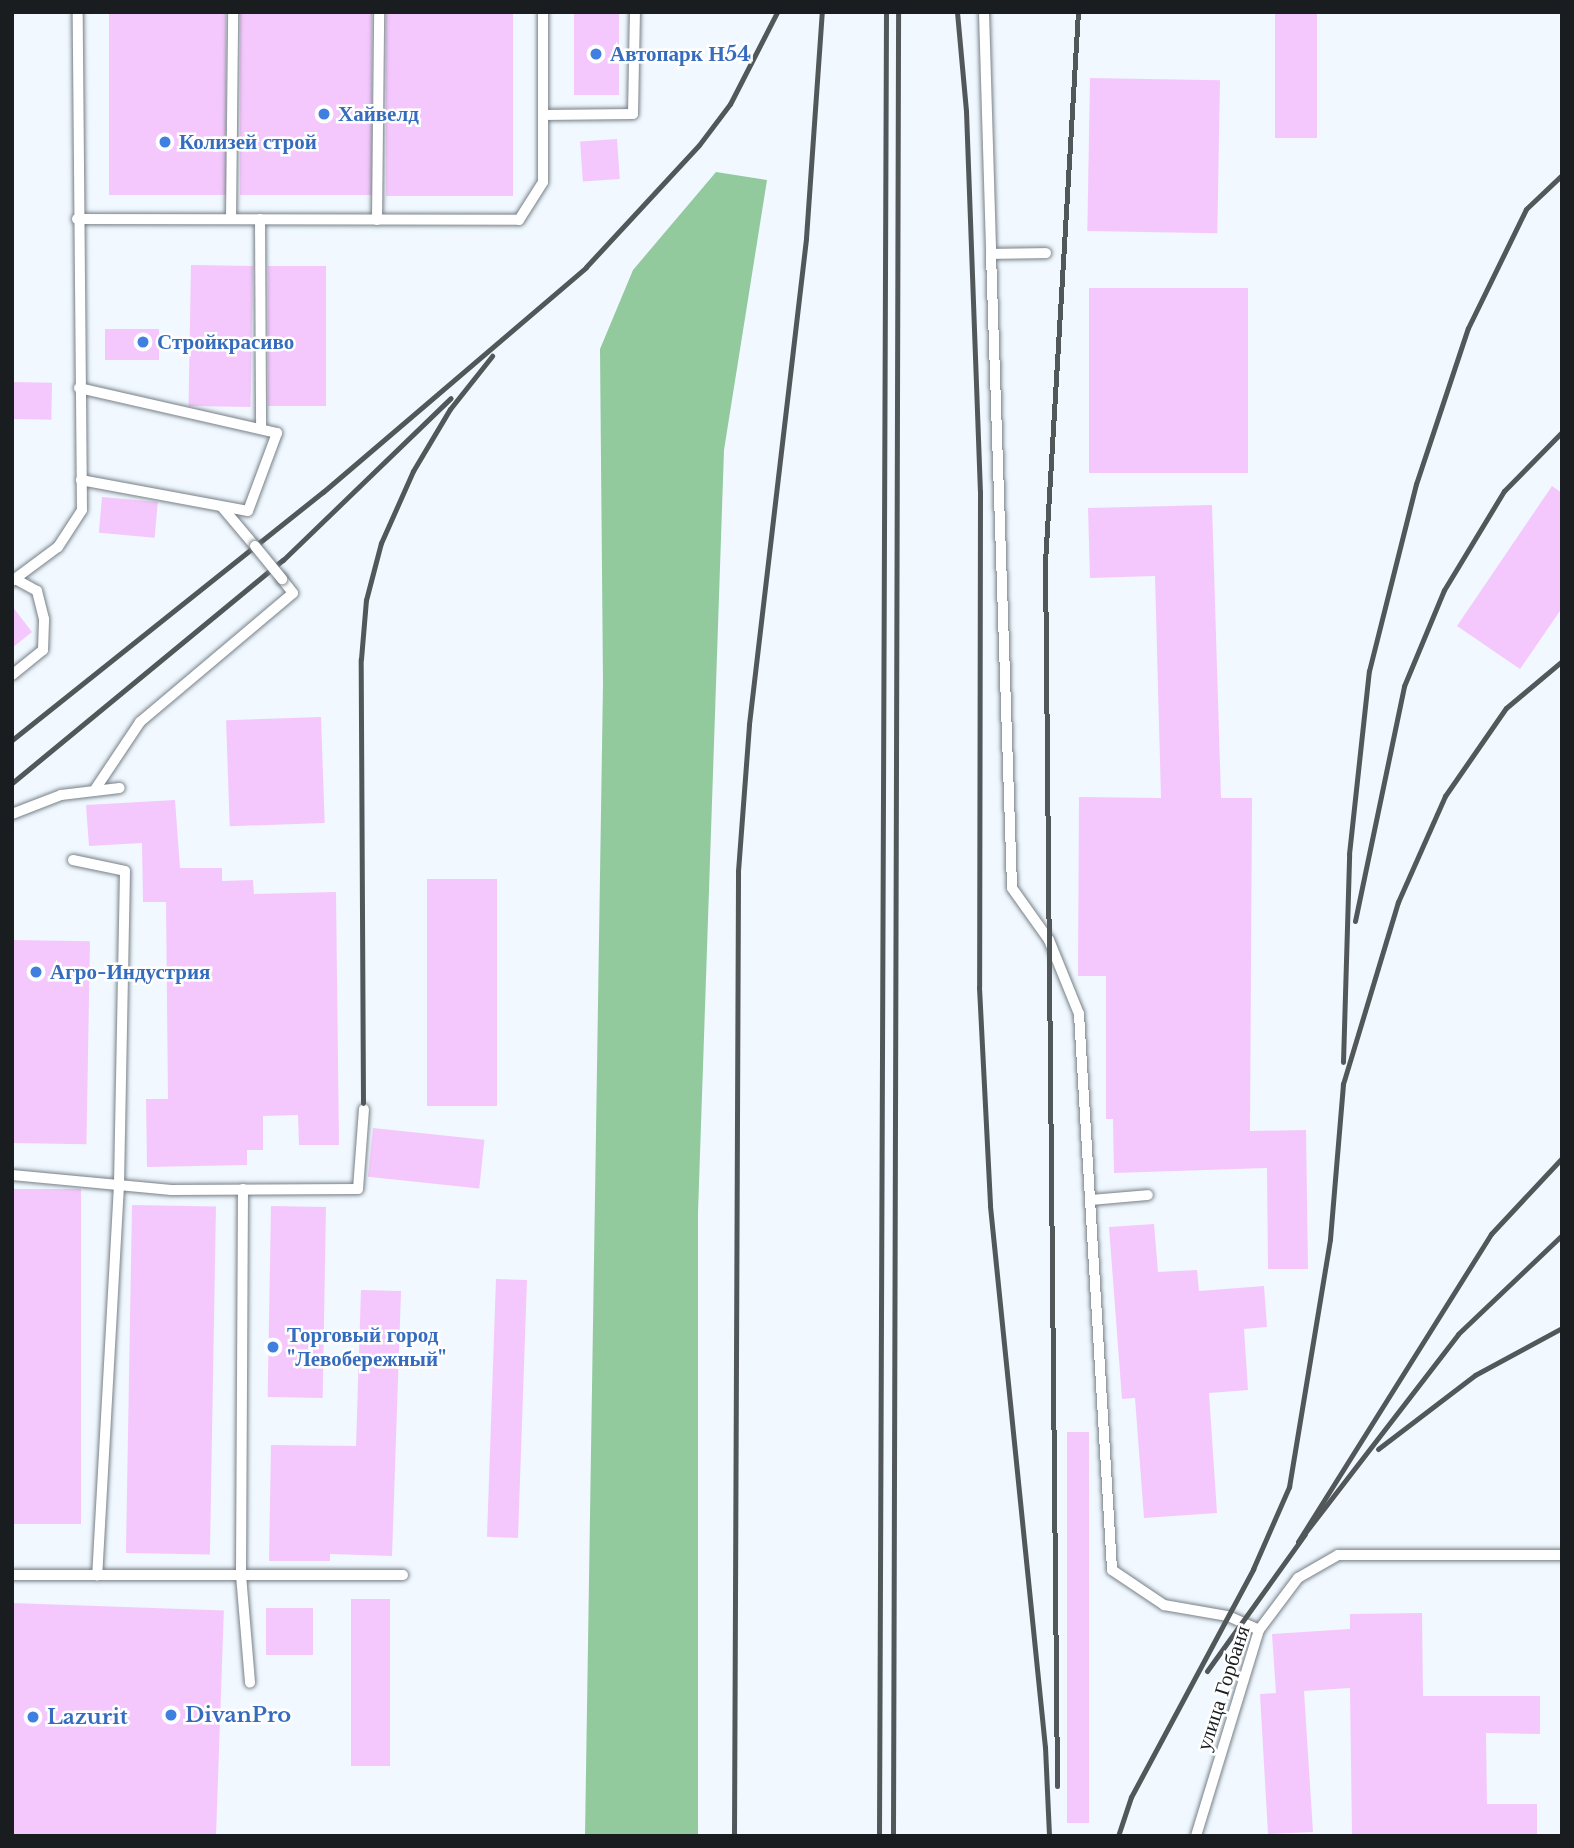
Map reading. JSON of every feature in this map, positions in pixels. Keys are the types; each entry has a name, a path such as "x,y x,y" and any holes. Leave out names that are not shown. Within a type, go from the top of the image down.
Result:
{"lane":[{"path":"12,675 43,650 44,619 37,592 13,580 58,547 82,510 77,219 78,12"},
{"path":"231,219 233,12"},
{"path":"377,220 379,12"},
{"path":"77,219 519,220 543,182 543,12"},
{"path":"543,115 633,114 635,12"},
{"path":"984,12 1012,888 1049,940 1079,1014 1112,1570 1164,1605 1228,1616 1259,1630"},
{"path":"260,219 261,429"},
{"path":"990,254 1046,253"},
{"path":"79,388 277,433 248,511 81,480"},
{"path":"94,791 140,722 293,593 221,506"},
{"path":"12,814 61,795 120,788"},
{"path":"73,860 125,871 119,1185 97,1575"},
{"path":"12,1175 119,1185 358,1189 364,1109"},
{"path":"243,1189 241,1575 250,1683"},
{"path":"1090,1199 1148,1195"},
{"name":"улица Горбаня","path":"1196,1836 1259,1630 1298,1578 1338,1555 1562,1555"},
{"path":"12,1575 403,1575"}],"green space":[{"path":"716,172 767,180 724,450 698,1213 698,1836 585,1836 603,683 600,349 633,270"}],"building":[{"path":"109,12 226,12 226,195 109,195"},
{"path":"240,12 372,12 372,195 240,195"},
{"path":"386,12 513,12 513,196 386,196"},
{"name":"Автопарк Н54","path":"574,12 619,12 619,95 574,95"},
{"path":"1275,12 1317,12 1317,138 1275,138"},
{"path":"1090,78 1220,80 1217,233 1087,231"},
{"path":"617,139 620,179 583,181 580,142"},
{"path":"191,265 253,266 251,407 189,406"},
{"path":"268,266 326,266 326,406 268,406"},
{"path":"1089,288 1248,288 1248,473 1089,473"},
{"path":"105,329 159,329 159,360 105,360"},
{"path":"12,382 52,383 51,420 12,419"},
{"path":"1552,486 1562,493 1562,608 1520,669 1457,626"},
{"path":"102,497 158,502 155,538 99,533"},
{"path":"1212,505 1221,798 1252,798 1250,1131 1306,1130 1308,1269 1268,1269 1267,1168 1114,1173 1113,1119 1106,1119 1106,976 1078,976 1079,797 1161,798 1155,576 1090,578 1088,508"},
{"path":"12,606 32,632 12,648"},
{"path":"321,717 325,823 230,826 226,720"},
{"path":"175,800 180,868 222,868 222,881 253,880 254,894 336,892 339,1145 299,1145 298,1115 263,1116 263,1150 247,1150 247,1165 147,1167 146,1099 168,1099 166,902 143,902 142,843 89,846 86,805"},
{"path":"427,879 497,879 497,1106 427,1106"},
{"path":"12,940 90,941 86,1144 12,1143"},
{"path":"373,1128 484,1140 479,1188 368,1177"},
{"path":"12,1189 81,1189 81,1524 12,1524"},
{"path":"132,1205 216,1206 210,1554 126,1553"},
{"path":"271,1206 326,1207 323,1398 268,1397"},
{"path":"1154,1224 1158,1272 1197,1270 1199,1291 1264,1286 1267,1327 1244,1329 1248,1390 1209,1393 1217,1513 1144,1518 1135,1398 1122,1399 1109,1227"},
{"path":"496,1279 527,1280 518,1538 487,1537"},
{"path":"361,1290 401,1291 392,1556 330,1554 330,1561 269,1561 271,1445 356,1446"},
{"path":"1067,1432 1089,1432 1089,1823 1067,1823"},
{"path":"351,1599 390,1599 390,1766 351,1766"},
{"path":"12,1603 224,1610 216,1836 12,1836"},
{"path":"266,1608 313,1608 313,1655 266,1655"},
{"path":"1422,1613 1423,1696 1540,1696 1540,1734 1486,1733 1487,1804 1537,1804 1537,1836 1352,1836 1350,1688 1304,1691 1313,1832 1268,1834 1260,1694 1276,1693 1272,1634 1350,1629 1350,1614"}],"railway":[{"path":"12,740 323,492 586,267 699,145 730,104 777,12"},
{"path":"734,1836 738,871 749,724 806,238 822,12"},
{"path":"879,1836 886,12"},
{"path":"893,1836 898,12"},
{"path":"957,12 966,111 980,492 979,987 990,1206 1045,1747 1049,1836"},
{"path":"1057,1786 1045,562 1078,12"},
{"path":"1343,1062 1349,854 1369,671 1416,484 1468,328 1526,209 1562,175"},
{"path":"363,1103 361,659 366,600 381,543 413,471 450,409 492,356"},
{"path":"12,783 283,560 451,398"},
{"path":"1355,921 1404,686 1444,590 1504,491 1562,432"},
{"path":"1118,1836 1131,1797 1253,1569 1289,1487 1330,1239 1343,1084 1398,902 1445,796 1506,708 1562,661"},
{"path":"1562,1158 1491,1234 1298,1542 1458,1334 1562,1235"},
{"path":"1378,1449 1475,1375 1562,1328"},
{"path":"1207,1671 1305,1534"}],"place":[{"name":"Автопарк Н54","path":"596,54"},
{"name":"Хайвелд","path":"324,114"},
{"name":"Колизей строй","path":"165,142"},
{"name":"Стройкрасиво","path":"143,342"},
{"name":"Агро-Индустрия","path":"36,972"},
{"name":"Торговый город \"Левобережный\"","path":"273,1347"},
{"name":"DivanPro","path":"171,1715"},
{"name":"Lazurit","path":"33,1717"}]}
